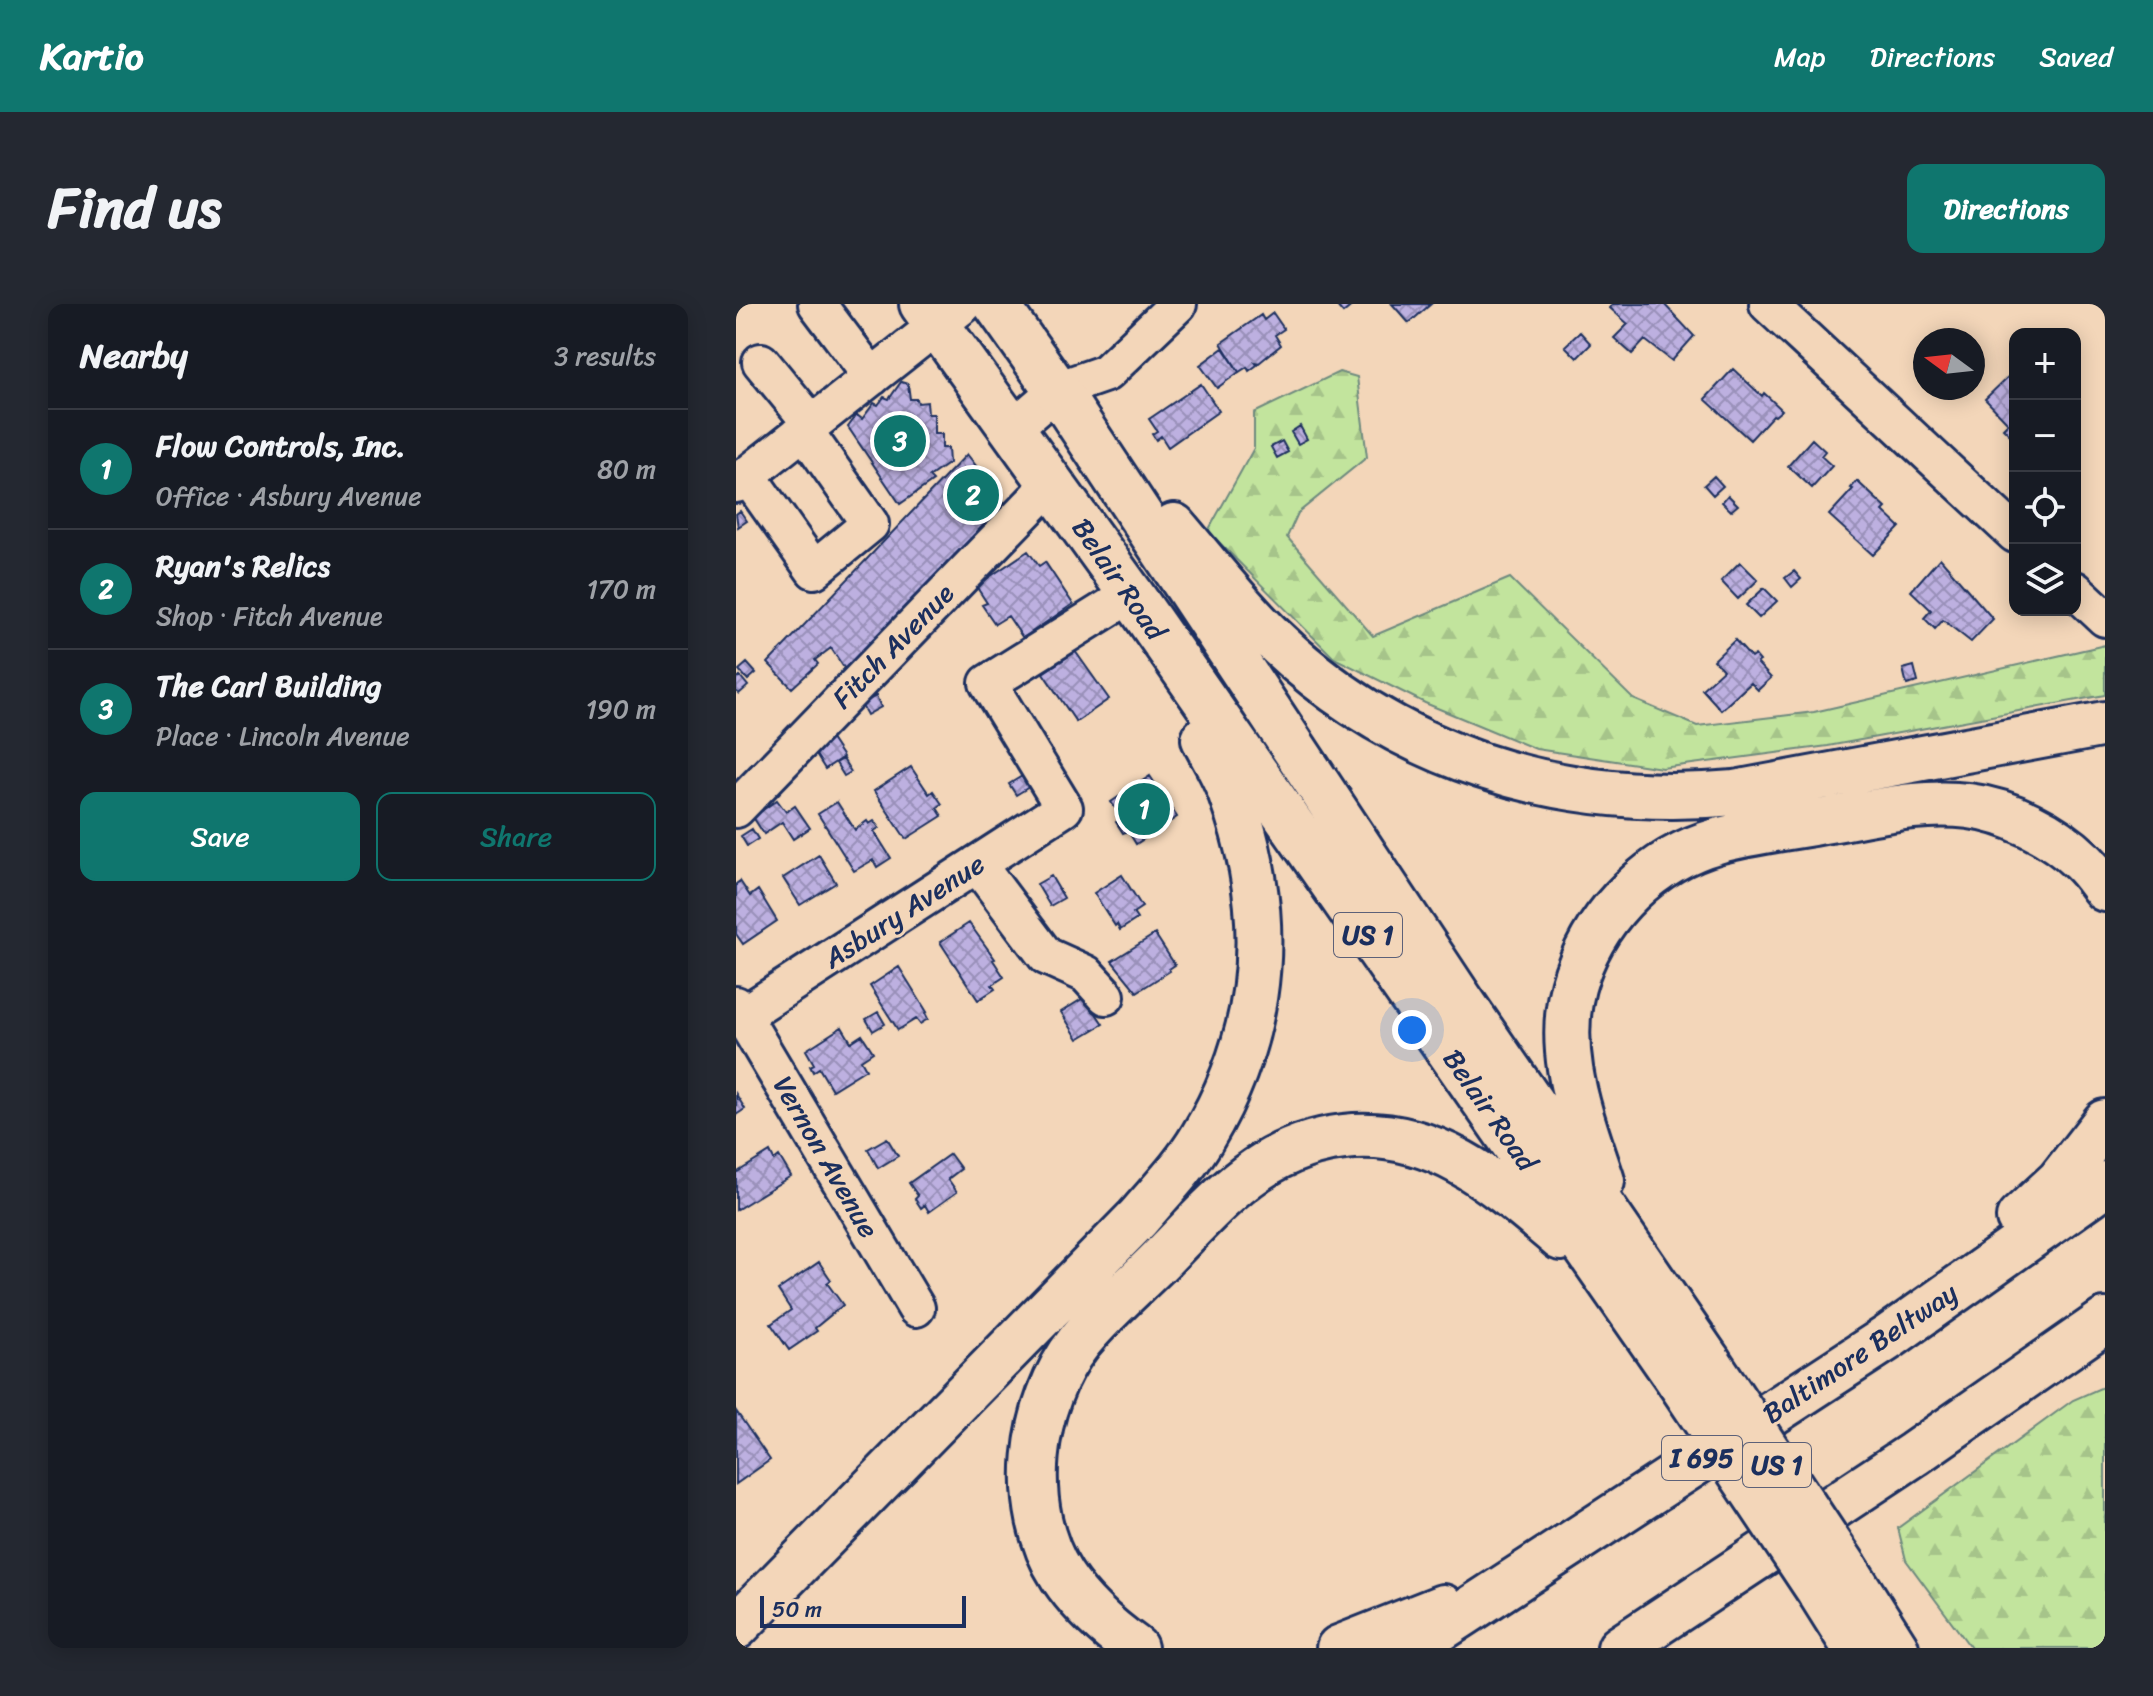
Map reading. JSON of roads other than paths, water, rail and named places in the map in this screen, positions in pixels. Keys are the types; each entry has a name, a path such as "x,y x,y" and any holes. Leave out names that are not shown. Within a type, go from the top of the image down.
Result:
{"highway":[{"name":"Belair Road","path":"996,304 1057,390 1460,999 1620,1232 1693,1371 1832,1579 1896,1648"},
{"name":"Belair Road","path":"941,311 1012,429 1131,594 1606,1276 1693,1371"},
{"path":"1057,390 1266,632 1325,682 1374,716 1426,744 1475,765 1535,781 1583,789 1682,797 1735,793 1811,780 2105,724"},
{"path":"736,1627 1138,1218 1201,1140 1228,1087 1252,1013 1260,964 1259,912 1249,853 1231,792 1131,594"},
{"path":"1620,1232 1571,1084 1567,1048 1569,1008 1576,975 1610,912 1635,887 1671,860 1716,842 1910,806 1969,806 2014,819 2052,837 2083,861 2105,889"},
{"path":"1889,1337 2059,1181 2105,1122"},
{"path":"1135,1648 1113,1633 1060,1574 1038,1511 1034,1480 1036,1448 1043,1415 1055,1381 1079,1342 1226,1193 1253,1170 1319,1141 1356,1136 1429,1147 1463,1162 1492,1181 1606,1276"},
{"name":"Baltimore Beltway","path":"1411,1648 1889,1337 2105,1184"},
{"path":"1620,1648 1914,1454 2105,1321"},
{"path":"1914,1454 2105,1359"},
{"path":"1339,1648 1516,1579"},
{"name":"Belair Road","path":"1832,1579 1855,1648"}],"street":[{"path":"817,304 872,377"},
{"path":"1012,429 1057,390 1106,373 1178,304"},
{"path":"1768,304 2009,528"},
{"path":"761,362 808,427 870,524 814,570 742,479 808,427 872,377 941,311"},
{"name":"Fitch Avenue","path":"736,809 1051,484"},
{"name":"Asbury Avenue","path":"740,1010 1064,808 988,683 1131,594"},
{"path":"2081,596 2105,618"},
{"path":"977,864 1046,956 1086,974 1106,996"},
{"name":"Vernon Avenue","path":"740,1010 916,1308"}],"place":[{"name":"The Carl Building","path":"900,441"},
{"name":"Ryan's Relics","path":"973,495"},
{"name":"Flow Controls, Inc.","path":"1144,809"}]}
